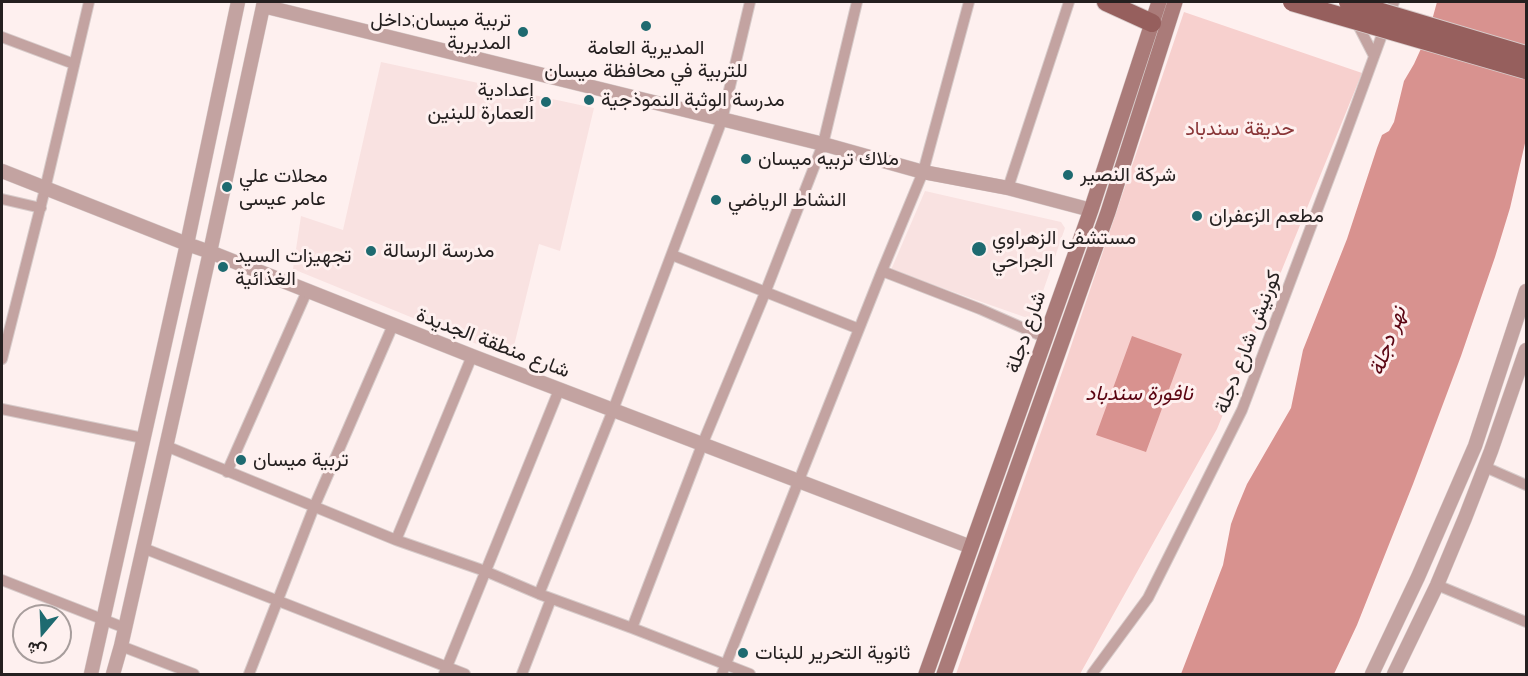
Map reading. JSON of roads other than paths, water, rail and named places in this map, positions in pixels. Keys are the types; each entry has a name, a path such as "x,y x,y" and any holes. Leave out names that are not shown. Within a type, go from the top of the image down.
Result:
{"main road":[{"path":"1106,2 1152,23"},
{"name":"شارع دجلة","path":"926,675 1091,210 1159,2"},
{"name":"شارع دجلة","path":"944,675 1108,212 1175,2"},
{"path":"1292,2 1527,70"},
{"path":"1348,2 1527,55"},
{"path":"1091,210 1108,212"}],"street":[{"path":"2,359 89,2"},
{"path":"91,675 187,244 238,2"},
{"path":"539,594 613,410 722,120 750,2"},
{"path":"632,628 702,445 823,144 857,2"},
{"path":"724,670 923,171 969,2"},
{"path":"1008,188 1069,2"},
{"path":"1362,2 1357,20 1358,25 1374,56"},
{"name":"كورنيش شارع دجلة","path":"1092,675 1148,598 1242,410 1394,2"},
{"path":"113,675 122,646 264,4 923,171 1008,188 1091,210"},
{"path":"2,37 74,64"},
{"name":"شارع منطقة الجديدة","path":"2,171 558,390 971,547"},
{"path":"2,199 40,208"},
{"path":"672,255 859,329"},
{"path":"882,271 980,309 1046,338"},
{"path":"227,472 307,291"},
{"path":"1372,675 1423,566 1475,446 1527,291"},
{"path":"249,675 314,507 393,325"},
{"path":"1394,675 1437,585 1465,518 1527,350"},
{"path":"396,540 472,356"},
{"path":"446,671 558,390"},
{"path":"2,410 143,438"},
{"path":"166,446 396,540 485,571 551,599 632,628 724,670 750,675"},
{"path":"1485,467 1527,485"},
{"path":"143,548 446,671 465,675"},
{"path":"2,580 125,628"},
{"path":"1437,585 1527,622"},
{"path":"522,675 551,599"},
{"path":"122,646 194,675"}],"water":[{"name":"نهر دجلة","path":"1437,2 1526,2 1526,139 1510,208 1495,257 1413,484 1357,625 1334,674 1181,674 1223,565 1231,524 1237,508 1247,484 1291,408 1303,350 1347,239 1382,135 1389,131 1394,122 1404,81 1429,31"},
{"name":"نافورة سندباد","path":"1132,336 1182,354 1146,452 1096,435"}],"place":[{"name":"المديرية العامة للتربية في محافظة ميسان","path":"646,26"},
{"name":"تربية ميسان;داخل المديرية","path":"523,32"},
{"name":"مدرسة الوثبة النموذجية","path":"589,100"},
{"name":"إعدادية العمارة للبنين","path":"546,102"},
{"name":"ملاك تربيه ميسان","path":"746,159"},
{"name":"شركة النصير","path":"1068,175"},
{"name":"محلات علي عامر عيسى","path":"227,187"},
{"name":"النشاط الرياضي","path":"716,200"},
{"name":"مطعم الزعفران","path":"1197,216"},
{"name":"مستشفى الزهراوي الجراحي","path":"979,249"},
{"name":"مدرسة الرسالة","path":"371,251"},
{"name":"تجهيزات السيد الغذائية","path":"223,267"},
{"name":"تربية ميسان","path":"241,460"},
{"name":"ثانوية التحرير للبنات","path":"743,653"}],"park label":[{"name":"حديقة سندباد","path":"1240,129"}]}
